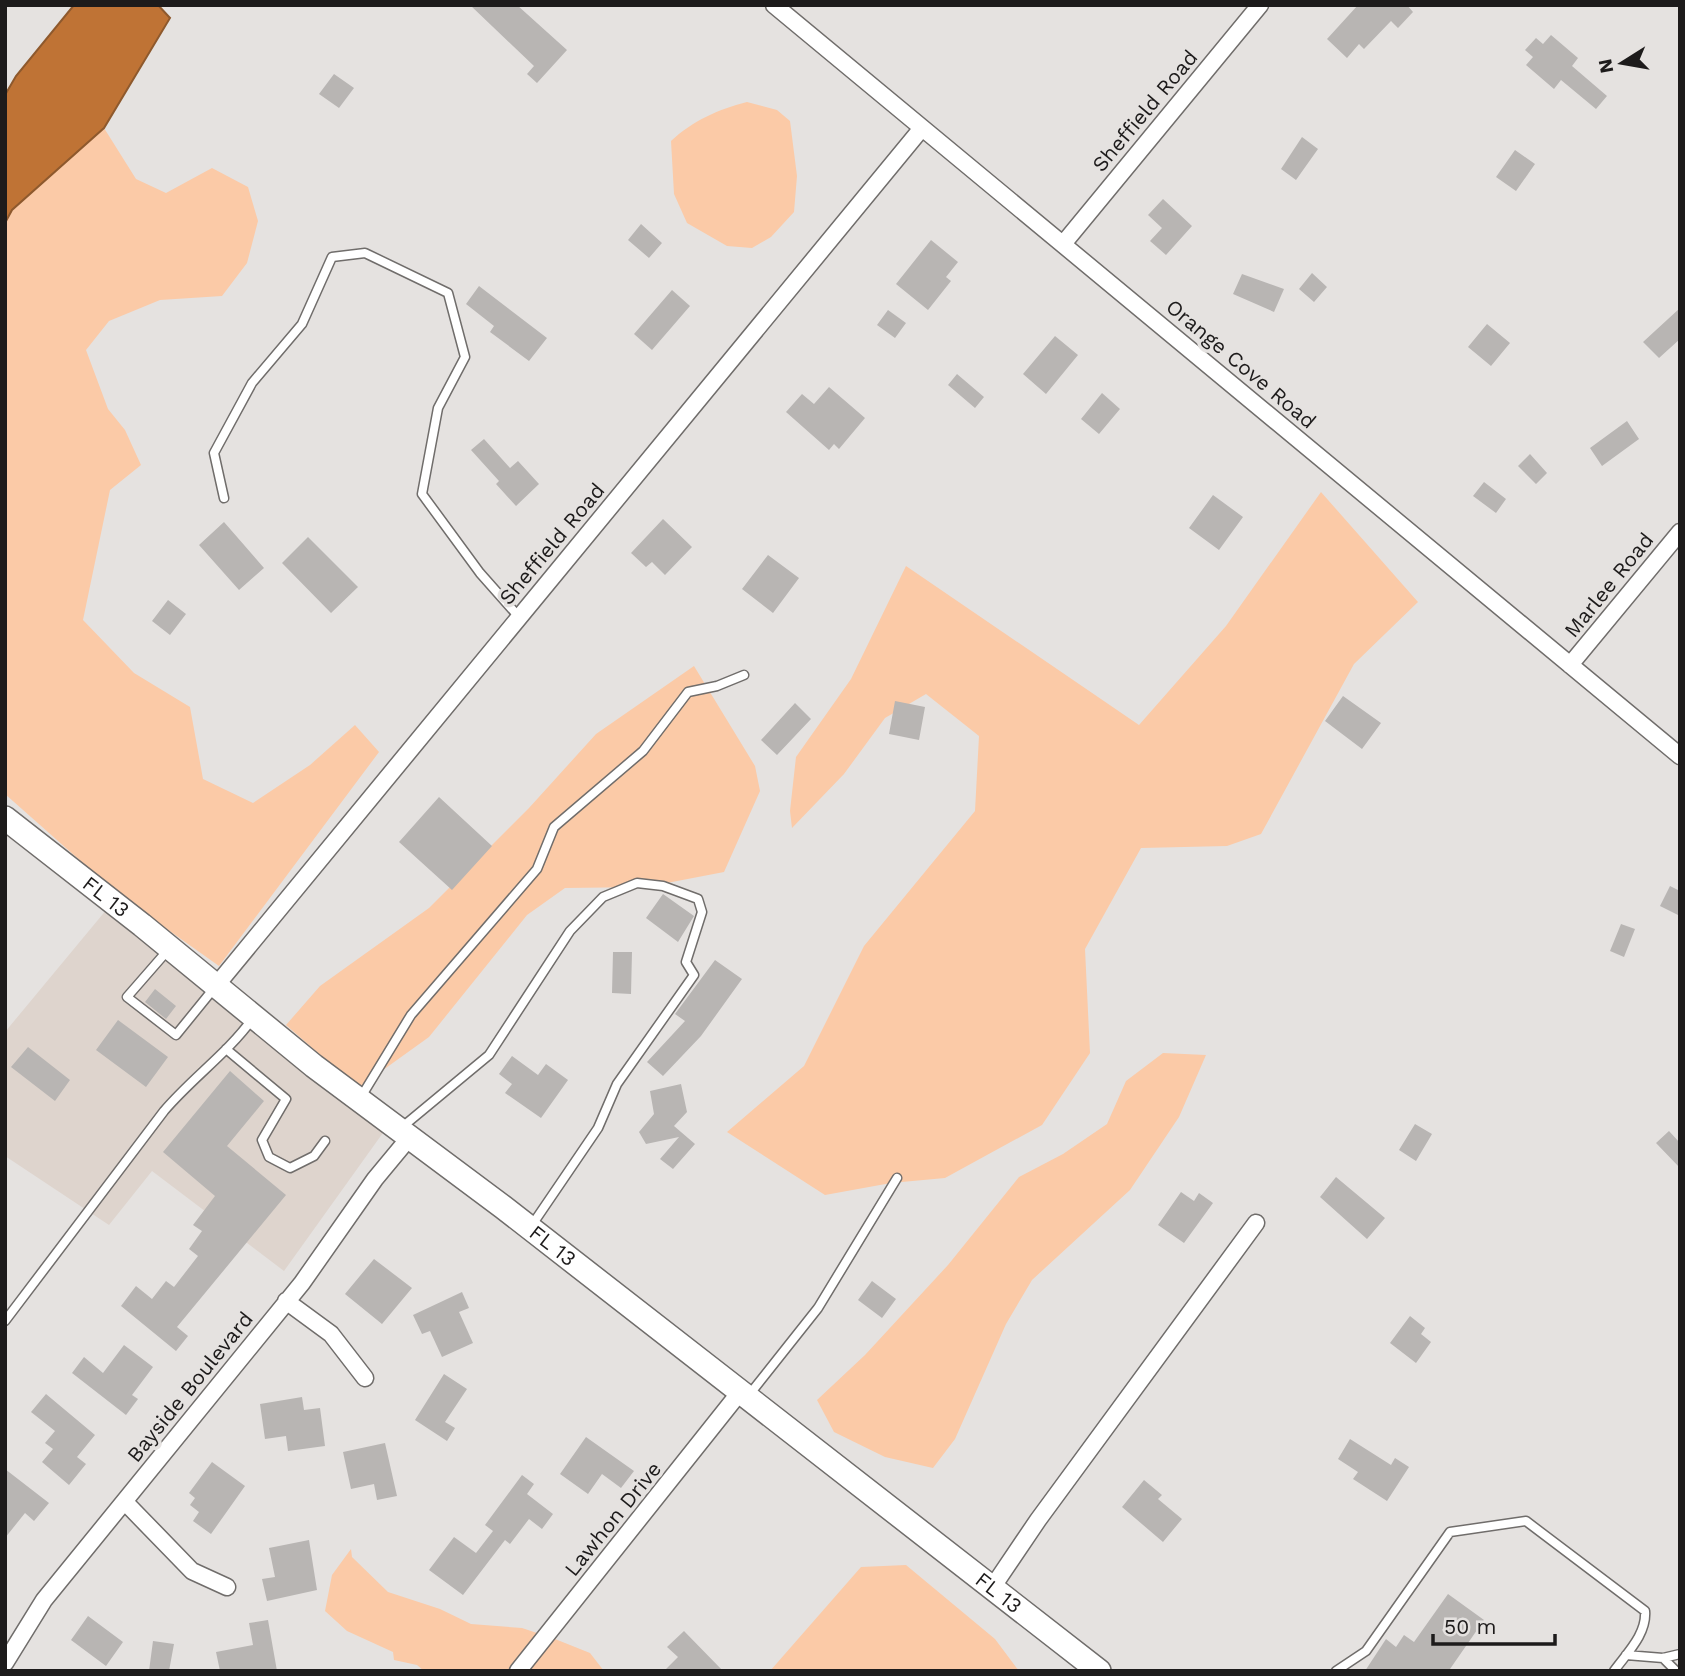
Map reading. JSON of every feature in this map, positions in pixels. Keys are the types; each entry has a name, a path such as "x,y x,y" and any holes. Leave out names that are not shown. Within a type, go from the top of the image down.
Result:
{"main road":[{"name":"FL 13","path":"5,818 170,948 253,1018 875,1493 1099,1671"}],"street":[{"name":"Orange Cove Road","path":"774,5 1680,756"},
{"name":"Sheffield Road","path":"1063,244 1260,5"},
{"name":"Sheffield Road","path":"215,987 922,128"},
{"name":"Marlee Road","path":"1570,665 1680,532"},
{"name":"Bayside Boulevard","path":"5,1663 44,1600 286,1301 404,1134"},
{"path":"992,1588 1038,1520 1256,1223"},
{"path":"286,1301 331,1334 365,1378"},
{"name":"Lawhon Drive","path":"518,1671 744,1395"},
{"path":"125,1502 192,1571 227,1587"}],"lane":[{"path":"224,498 214,453 252,383 302,324 331,257 365,253 448,293 465,358 438,408 422,494 480,573 519,617"},
{"path":"359,1100 411,1015 537,869 554,827 643,751 688,692 717,687 744,675"},
{"path":"404,1134 489,1055 570,932 603,897 637,883 663,886 698,899 702,912 686,962 694,975 617,1084 598,1128 531,1228"},
{"path":"170,948 127,997 176,1035 215,987"},
{"path":"5,1321 164,1111 253,1018"},
{"path":"226,1049 286,1100 264,1132 262,1140 269,1157 290,1168 314,1156 325,1141"},
{"path":"744,1395 818,1308 897,1178"},
{"path":"1336,1671 1366,1651 1450,1532 1526,1521 1645,1611 1646,1622 1641,1634 1614,1671"},
{"path":"1626,1655 1663,1658 1680,1654"},
{"path":"1663,1658 1676,1671"}],"shaded area":[{"path":"74,5 158,5 170,18 104,128 12,210 5,223 5,95 16,76"},
{"path":"747,102 777,110 790,121 797,176 794,212 771,237 752,248 727,246 687,223 674,194 671,141 706,117"},
{"path":"104,128 136,179 166,193 212,168 248,187 258,221 247,263 222,296 160,300 109,321 86,350 108,409 125,430 141,465 110,490 83,620 134,673 190,707 203,779 253,803 310,765 355,725 379,752 219,966 119,895 5,794 5,223 12,210"},
{"path":"1321,492 1418,602 1354,664 1261,834 1227,846 1141,848 1085,949 1090,1053 1042,1125 945,1178 891,1183 825,1195 727,1132 804,1066 864,946 975,811 979,736 926,694 885,718 844,774 792,828 790,811 796,757 851,679 906,566 1139,725 1226,626"},
{"path":"694,666 755,766 760,791 724,872 646,887 565,888 527,915 429,1037 358,1088 286,1025 320,986 429,908 529,808 596,734"},
{"path":"107,909 385,1130 284,1271 152,1171 109,1225 5,1156 5,1032"},
{"path":"1163,1053 1206,1055 1179,1117 1130,1190 1032,1280 1006,1324 955,1439 933,1468 885,1457 834,1432 817,1400 865,1355 948,1265 1019,1177 1063,1154 1107,1124 1126,1081"},
{"path":"351,1549 352,1557 388,1592 440,1609 471,1624 522,1628 555,1639 590,1653 604,1671 424,1671 417,1665 394,1660 393,1652 347,1631 325,1611 332,1575"},
{"path":"906,1565 995,1639 1019,1671 770,1671 861,1567"}],"building":[{"path":"470,5 517,5 567,50 537,83 527,74 534,66"},
{"path":"1358,5 1407,5 1413,12 1398,28 1391,21 1364,49 1359,44 1347,58 1327,39"},
{"path":"1551,35 1578,58 1572,66 1607,96 1596,109 1561,80 1554,89 1526,65 1533,57 1525,50 1536,38 1543,44"},
{"path":"334,74 354,88 339,108 319,94"},
{"path":"1302,137 1318,149 1296,180 1281,169"},
{"path":"1515,150 1535,164 1516,191 1496,177"},
{"path":"1163,199 1192,226 1166,255 1150,241 1162,228 1148,215"},
{"path":"641,224 662,243 649,258 628,240"},
{"path":"931,240 958,262 946,277 951,281 928,310 896,284"},
{"path":"1312,273 1327,287 1314,302 1299,289"},
{"path":"1242,274 1284,289 1274,312 1233,294"},
{"path":"479,286 547,338 529,361 490,332 494,326 466,304"},
{"path":"672,290 690,306 652,350 634,334"},
{"path":"1680,308 1680,339 1659,358 1643,342"},
{"path":"888,310 906,323 895,338 877,325"},
{"path":"1487,324 1510,343 1491,366 1468,347"},
{"path":"1055,336 1078,355 1046,394 1023,374"},
{"path":"957,374 984,397 975,408 948,385"},
{"path":"829,387 865,418 839,449 834,444 829,450 786,412 802,394 814,404"},
{"path":"1102,393 1120,409 1099,434 1081,419"},
{"path":"1627,421 1639,439 1602,466 1590,448"},
{"path":"484,439 510,468 518,461 539,484 516,506 496,484 499,481 471,450"},
{"path":"1530,454 1547,473 1536,484 1518,466"},
{"path":"1484,482 1506,499 1496,513 1473,496"},
{"path":"1213,495 1243,517 1219,550 1189,528"},
{"path":"663,519 692,547 665,575 652,562 646,567 631,553"},
{"path":"224,522 264,568 239,590 199,545"},
{"path":"308,537 358,587 331,613 282,563"},
{"path":"768,555 799,578 773,613 742,589"},
{"path":"168,600 186,614 170,635 152,621"},
{"path":"1343,696 1381,723 1362,749 1325,721"},
{"path":"895,701 925,707 919,740 889,734"},
{"path":"795,703 811,719 777,755 761,740"},
{"path":"439,797 492,846 452,890 399,842"},
{"path":"1670,886 1680,891 1680,916 1660,906"},
{"path":"663,894 694,916 678,942 646,918"},
{"path":"1621,924 1635,929 1624,957 1610,951"},
{"path":"613,952 632,952 631,994 612,993"},
{"path":"715,960 742,979 701,1036 663,1076 647,1062 685,1021 675,1014"},
{"path":"155,989 176,1006 166,1019 145,1002"},
{"path":"118,1020 168,1057 146,1087 96,1050"},
{"path":"28,1047 70,1080 55,1101 11,1067"},
{"path":"512,1056 538,1075 546,1064 568,1080 541,1118 505,1093 512,1084 499,1074"},
{"path":"230,1071 264,1101 227,1146 286,1195 177,1327 188,1336 176,1351 121,1306 136,1286 152,1299 166,1281 174,1287 198,1256 189,1249 202,1231 193,1225 215,1196 163,1152"},
{"path":"681,1084 687,1112 674,1126 695,1144 673,1169 660,1159 679,1137 646,1144 639,1132 654,1114 650,1091"},
{"path":"1415,1124 1432,1134 1416,1161 1399,1150"},
{"path":"1669,1131 1680,1143 1680,1168 1656,1143"},
{"path":"1336,1177 1385,1218 1367,1239 1320,1197"},
{"path":"1181,1192 1194,1201 1199,1193 1213,1203 1184,1243 1158,1225"},
{"path":"374,1259 412,1288 382,1324 345,1294"},
{"path":"872,1281 896,1299 882,1318 858,1300"},
{"path":"462,1292 469,1308 459,1312 473,1343 442,1357 430,1331 422,1334 413,1315"},
{"path":"1410,1316 1425,1328 1421,1334 1431,1342 1416,1363 1390,1343"},
{"path":"124,1345 153,1367 132,1395 138,1399 126,1415 72,1373 84,1357 103,1373"},
{"path":"444,1374 467,1389 445,1422 455,1428 447,1441 415,1420"},
{"path":"46,1394 95,1435 77,1457 86,1464 69,1485 42,1462 53,1449 45,1443 55,1431 31,1412"},
{"path":"302,1397 304,1410 320,1408 325,1446 288,1451 286,1436 265,1439 260,1404"},
{"path":"586,1437 634,1471 621,1488 602,1474 588,1494 560,1474"},
{"path":"1350,1439 1391,1465 1395,1458 1409,1467 1387,1501 1353,1479 1358,1472 1338,1459"},
{"path":"385,1443 397,1496 377,1500 374,1484 351,1489 343,1452"},
{"path":"212,1462 245,1486 211,1534 193,1521 199,1512 190,1505 195,1498 189,1493"},
{"path":"5,1469 49,1503 34,1521 25,1513 5,1538"},
{"path":"522,1475 534,1484 527,1494 553,1514 542,1529 529,1519 510,1544 505,1540 463,1595 429,1570 454,1537 476,1553 493,1531 485,1525"},
{"path":"1144,1480 1162,1495 1158,1499 1182,1519 1163,1542 1122,1507"},
{"path":"309,1540 317,1590 267,1601 262,1579 275,1577 269,1548"},
{"path":"1448,1594 1484,1620 1450,1669 1365,1671 1386,1639 1396,1647 1404,1635 1414,1642"},
{"path":"88,1616 123,1642 106,1666 71,1640"},
{"path":"268,1620 277,1671 220,1671 216,1652 253,1645 249,1623"},
{"path":"684,1631 723,1671 664,1671 678,1657 667,1647"},
{"path":"153,1641 174,1644 169,1671 149,1671"}]}
